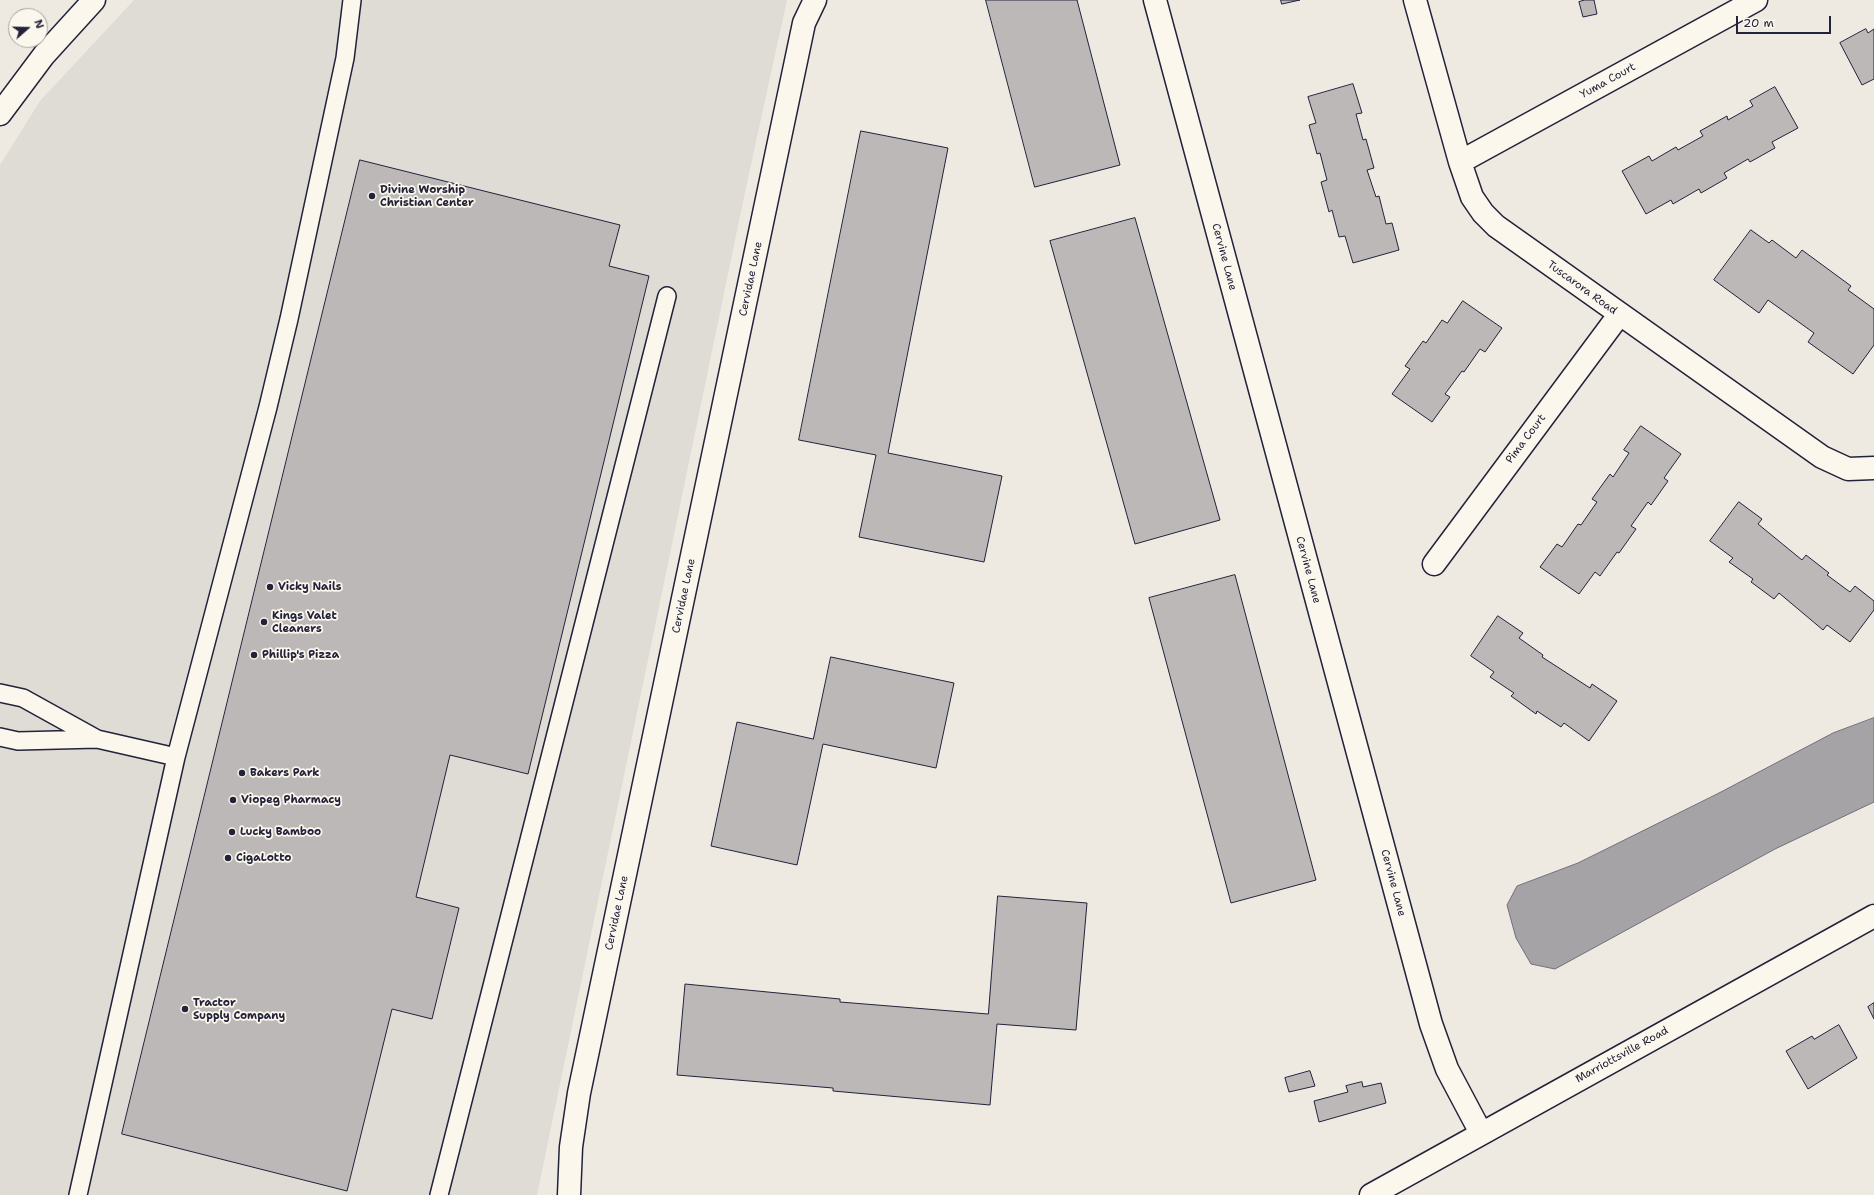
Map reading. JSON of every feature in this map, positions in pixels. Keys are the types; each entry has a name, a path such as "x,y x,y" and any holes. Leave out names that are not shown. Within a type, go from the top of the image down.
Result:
{"street":[{"path":"0,114 44,55 94,0"},
{"name":"Cervidae Lane","path":"569,1195 571,1148 579,1093 804,23 815,0"},
{"name":"Cervine Lane","path":"1155,0 1431,1024 1447,1069 1481,1133"},
{"name":"Tuscarora Road","path":"1415,0 1460,162 1472,197 1483,213 1496,226 1619,315 1822,457 1848,469 1874,468"},
{"name":"Yuma Court","path":"1460,162 1756,0"},
{"name":"Pima Court","path":"1434,564 1619,315"},
{"name":"Marriottsville Road","path":"1371,1195 1874,916"}],"lane":[{"path":"78,1195 176,757 268,407 285,334 345,58 352,0"},
{"path":"440,1195 667,296"},
{"path":"0,693 23,698 97,739"},
{"path":"0,737 18,741 97,739 176,757"}],"shaded area":[{"path":"134,0 787,0 745,192 537,1195 0,1195 0,165 40,101"},
{"path":"1874,718 1874,802 1775,849 1555,969 1531,964 1516,938 1507,905 1517,886 1578,863 1719,793 1833,733"}],"building":[{"path":"986,0 1077,0 1120,165 1035,187"},
{"path":"1281,0 1300,0 1282,4"},
{"path":"1594,0 1597,14 1583,17 1579,2"},
{"path":"1866,29 1868,33 1874,29 1874,79 1862,85 1840,43"},
{"path":"1353,84 1362,113 1356,114 1363,140 1366,139 1374,168 1367,170 1376,197 1379,196 1386,224 1392,223 1399,250 1353,263 1345,236 1339,237 1332,210 1329,212 1321,182 1327,180 1320,153 1317,154 1309,125 1316,123 1308,97"},
{"path":"1775,87 1798,128 1772,142 1775,148 1750,162 1748,159 1724,173 1727,178 1701,193 1699,189 1673,204 1671,200 1646,214 1622,171 1649,156 1652,161 1676,147 1678,150 1703,136 1700,131 1727,116 1728,120 1753,106 1750,101"},
{"path":"861,131 948,148 888,453 1002,476 984,562 859,537 876,455 799,440"},
{"path":"360,160 620,225 609,266 649,276 528,774 450,755 416,897 459,908 432,1019 392,1009 347,1191 122,1134"},
{"path":"1135,218 1220,520 1135,544 1050,241"},
{"path":"1751,230 1769,243 1772,240 1796,258 1802,250 1851,286 1848,290 1874,309 1874,345 1853,374 1808,342 1814,333 1768,300 1759,313 1714,280"},
{"path":"1463,301 1502,328 1485,352 1480,349 1464,372 1462,371 1445,394 1450,397 1432,422 1392,394 1410,369 1405,366 1423,341 1426,343 1442,320 1447,323"},
{"path":"1641,426 1681,454 1664,478 1668,481 1651,505 1648,502 1631,526 1636,529 1619,553 1617,552 1600,576 1595,572 1579,594 1540,567 1557,544 1562,547 1578,524 1581,525 1597,502 1592,499 1610,474 1613,477 1629,453 1624,450"},
{"path":"1739,502 1762,519 1758,524 1802,560 1806,555 1829,573 1827,575 1850,592 1855,586 1874,601 1874,610 1850,642 1827,625 1823,630 1779,593 1774,599 1751,582 1753,579 1729,562 1733,558 1710,541"},
{"path":"1235,575 1316,880 1231,903 1149,598"},
{"path":"1498,616 1523,633 1519,638 1543,655 1542,657 1590,688 1592,684 1617,701 1589,741 1564,723 1561,727 1537,711 1536,714 1511,696 1514,693 1490,677 1494,672 1471,656"},
{"path":"831,657 954,683 936,768 823,744 797,865 711,846 737,722 813,739"},
{"path":"998,896 1087,903 1076,1030 997,1024 990,1105 833,1091 833,1088 677,1075 685,984 840,999 840,1002 988,1014"},
{"path":"1874,1003 1874,1019 1868,1007"},
{"path":"1839,1025 1857,1058 1808,1089 1786,1051 1812,1036 1814,1039"},
{"path":"1310,1071 1315,1086 1289,1092 1285,1078"},
{"path":"1362,1082 1363,1087 1381,1083 1386,1103 1319,1122 1314,1101 1348,1092 1346,1086"}],"place":[{"name":"Divine Worship Christian Center","path":"372,196"},
{"name":"Vicky Nails","path":"270,587"},
{"name":"Kings Valet Cleaners","path":"264,622"},
{"name":"Phillip's Pizza","path":"254,655"},
{"name":"Bakers Park","path":"242,773"},
{"name":"Viopeg Pharmacy","path":"233,800"},
{"name":"Lucky Bamboo","path":"232,832"},
{"name":"CigaLotto","path":"228,858"},
{"name":"Tractor Supply Company","path":"185,1009"}]}
